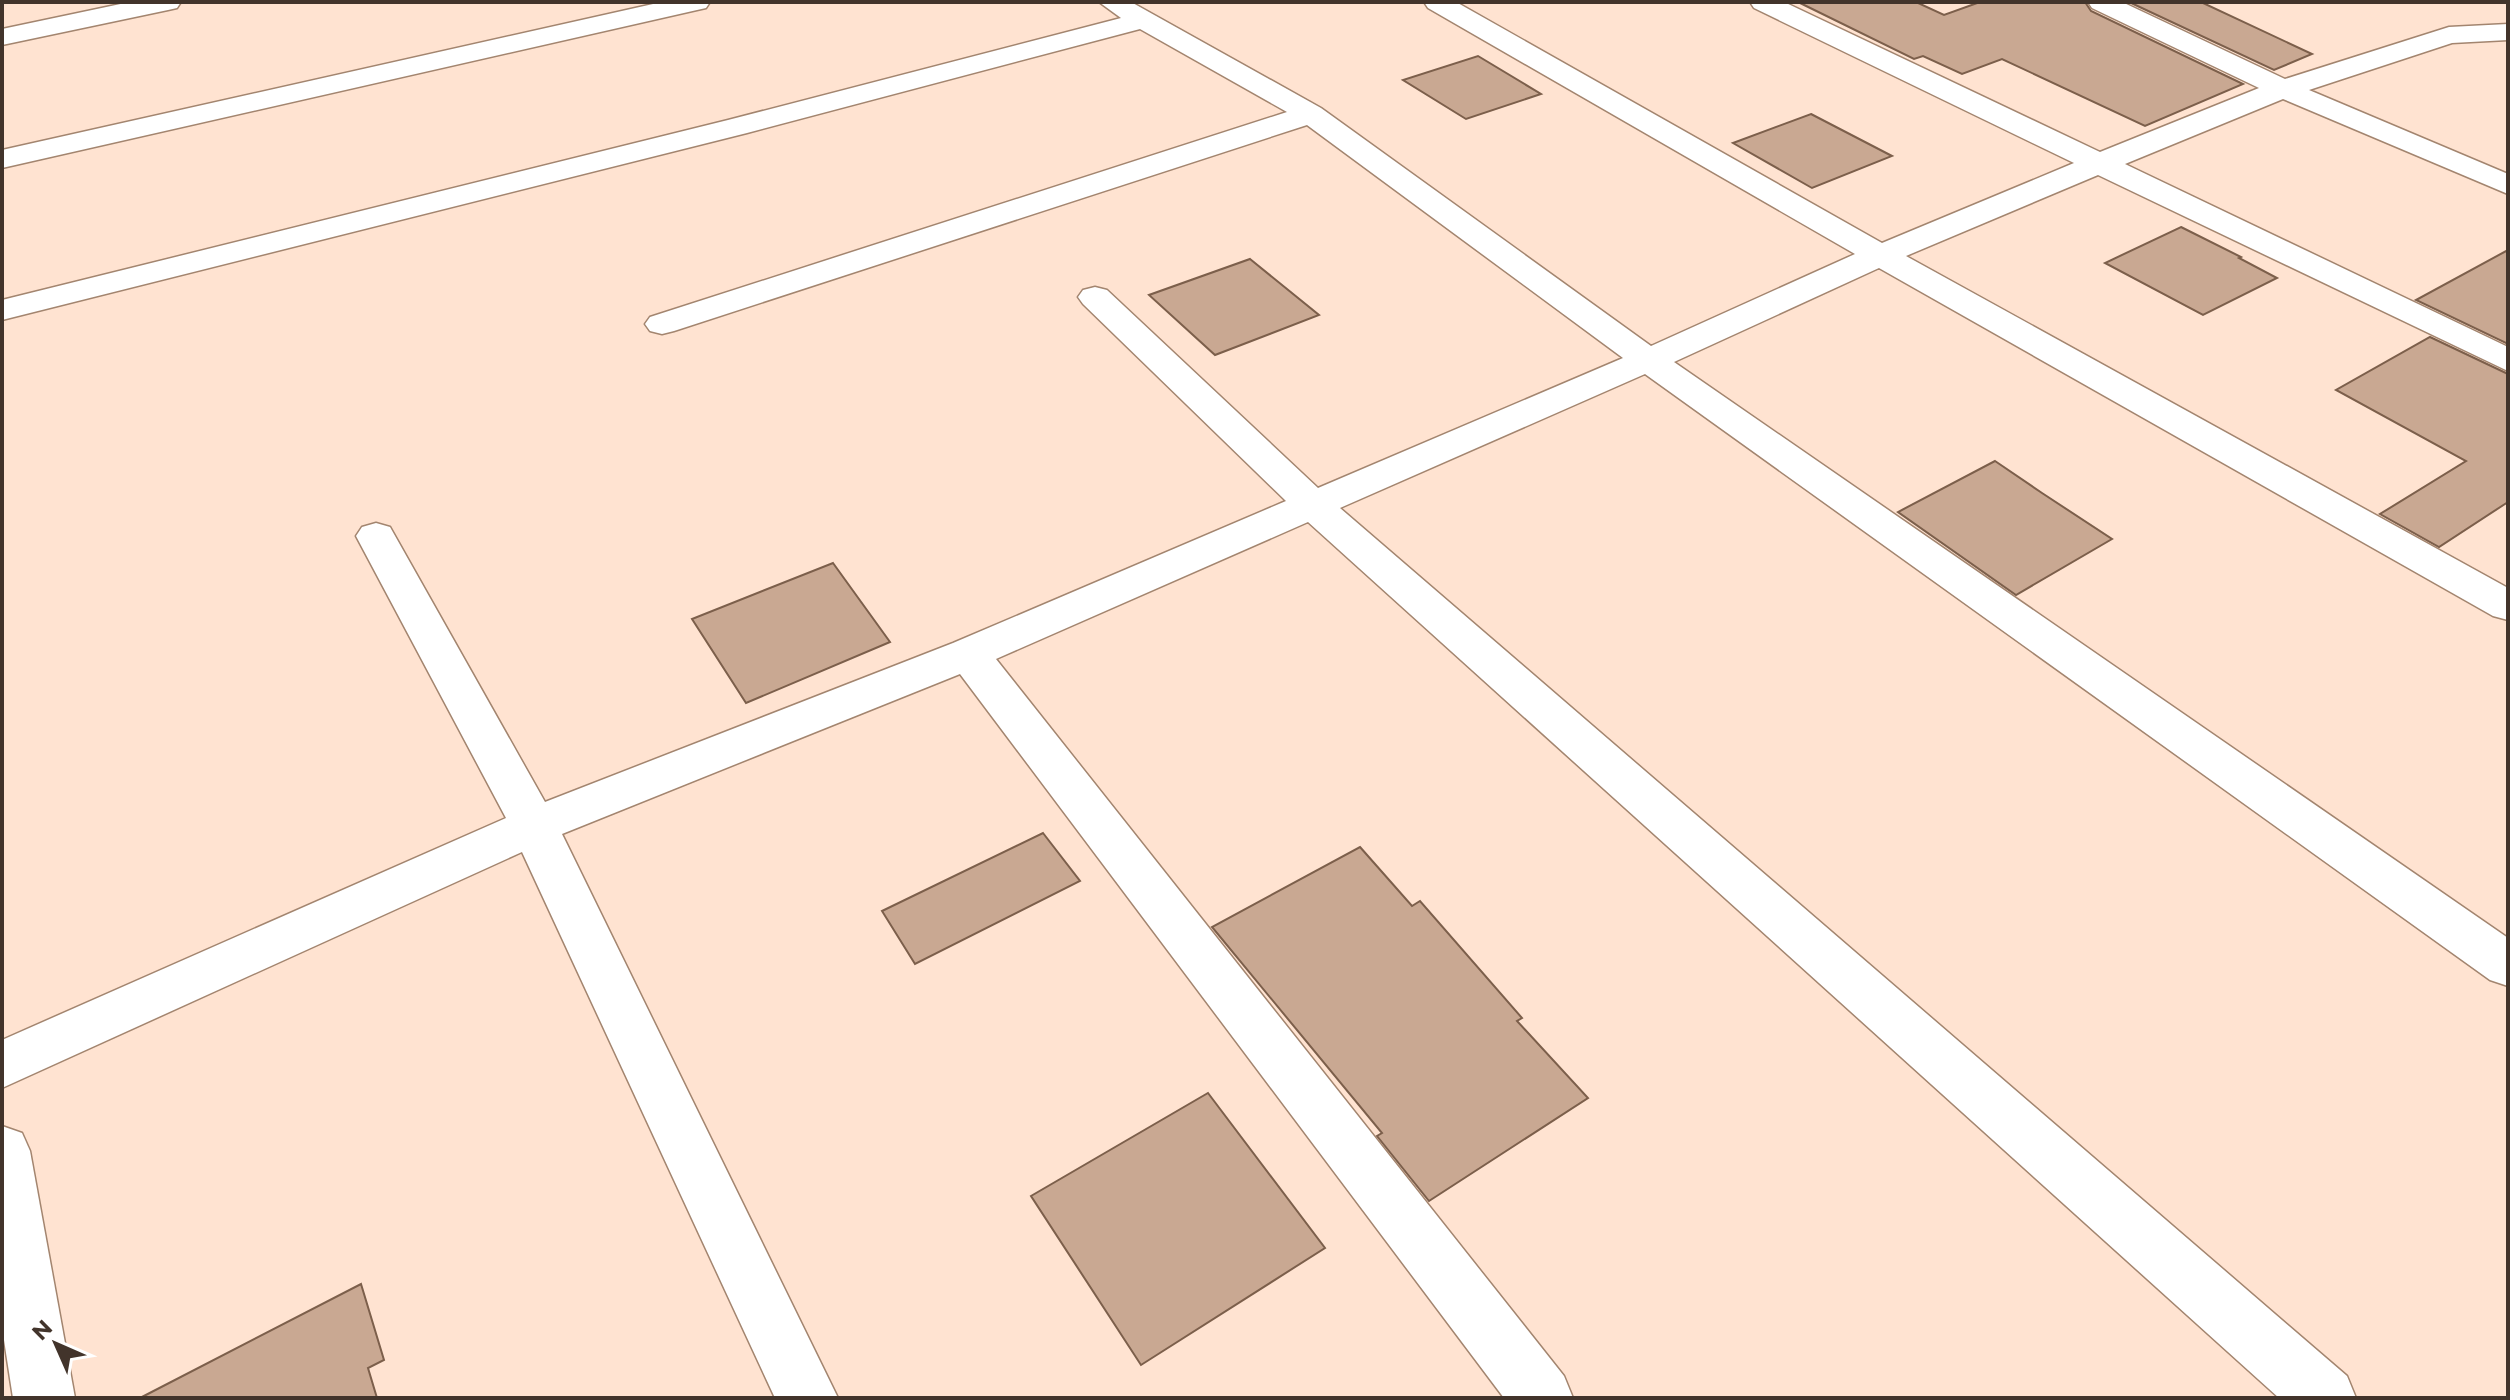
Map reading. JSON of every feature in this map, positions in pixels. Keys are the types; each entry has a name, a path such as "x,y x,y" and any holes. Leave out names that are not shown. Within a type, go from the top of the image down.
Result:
{"street":[{"path":"2,37 168,2"},
{"path":"2,159 697,2"},
{"path":"1437,2 1880,255 2508,606"},
{"path":"1763,2 2103,162 2508,360"},
{"path":"2101,2 2283,89 2508,185"},
{"path":"2,310 737,127 1126,11 1311,114 1648,360 2508,965"},
{"path":"2,1065 534,826 968,654 1648,360 1880,255 2103,162 2283,89 2449,35 2508,32"},
{"path":"662,324 1311,114"},
{"path":"1095,297 1313,505 2325,1398"},
{"path":"376,536 534,826 807,1398"},
{"path":"968,654 1542,1398"},
{"path":"2,1151 44,1398"}],"building":[{"path":"1798,2 1916,2 1944,15 1980,2 2085,2 2091,11 2243,84 2145,126 2002,59 1962,74 1923,56 1914,59"},
{"path":"2129,2 2201,2 2312,54 2274,70"},
{"path":"1478,56 1541,94 1466,119 1403,80"},
{"path":"1811,114 1892,156 1812,188 1733,143"},
{"path":"2181,227 2277,278 2203,315 2105,263"},
{"path":"2508,250 2508,344 2416,300"},
{"path":"1250,259 1319,315 1215,355 1149,295"},
{"path":"2430,337 2508,374 2508,502 2439,547 2380,514 2466,461 2336,390"},
{"path":"1995,461 2112,539 2016,595 1898,512"},
{"path":"833,563 890,642 746,703 692,619"},
{"path":"1043,833 1080,881 915,964 882,911"},
{"path":"1360,847 1412,906 1420,901 1522,1018 1517,1021 1588,1098 1429,1201 1377,1136 1382,1133 1212,927"},
{"path":"1208,1093 1325,1248 1141,1365 1031,1196"},
{"path":"361,1284 384,1360 368,1368 377,1398 140,1398"}]}
